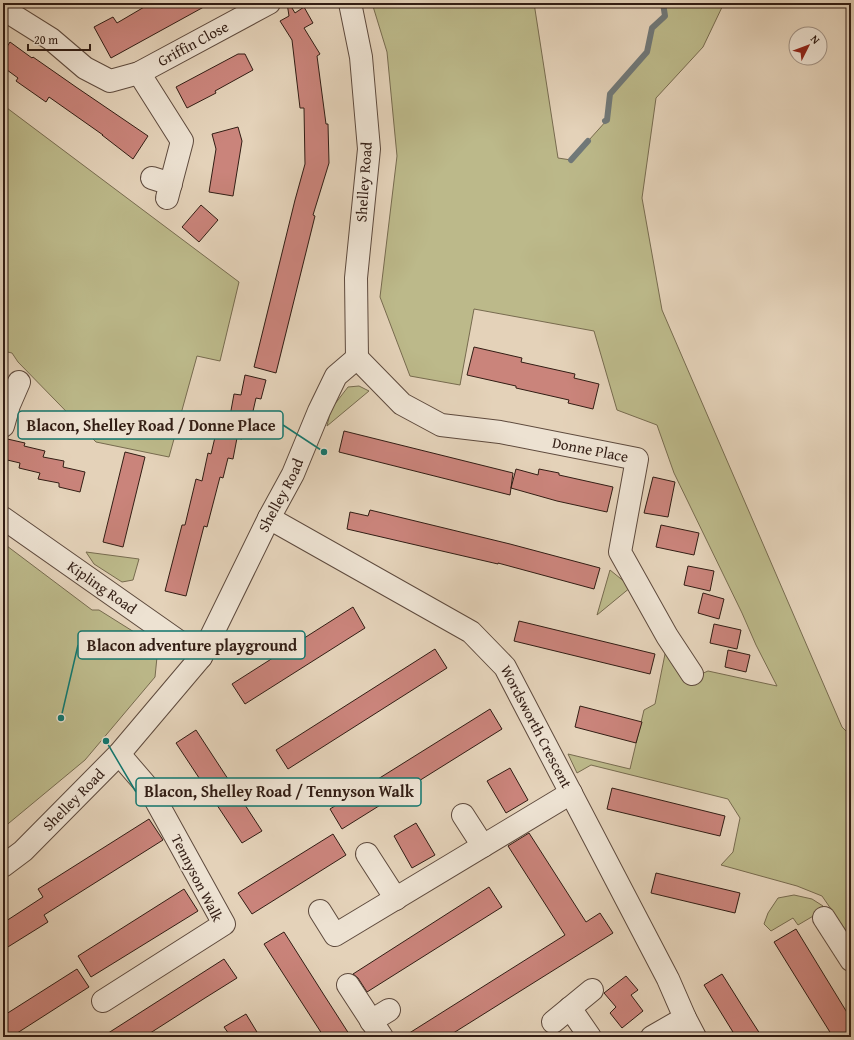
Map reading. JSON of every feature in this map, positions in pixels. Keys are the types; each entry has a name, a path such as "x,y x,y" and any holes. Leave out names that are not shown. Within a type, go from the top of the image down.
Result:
{"street":[{"name":"Griffin Close","path":"3,9 51,39 85,68 110,81 139,73 269,3"},
{"name":"Shelley Road","path":"3,866 23,851 119,754 201,657 269,518 293,474 319,411 336,376 357,358 356,278 369,149 361,57 350,3"},
{"name":"Griffin Close","path":"139,73 182,141 163,187"},
{"name":"Donne Place","path":"357,358 402,404 441,425 500,432 637,459 620,552 667,636 692,674"},
{"path":"3,426 9,405 19,382"},
{"name":"Kipling Road","path":"3,518 201,657"},
{"name":"Wordsworth Crescent","path":"269,518 471,632 505,667 668,979 695,1037"},
{"name":"Tennyson Walk","path":"103,1002 224,924 150,790 119,754"},
{"path":"320,911 334,935 571,793"},
{"path":"462,815 483,846"},
{"path":"367,854 396,898"},
{"path":"824,918 851,960"},
{"path":"348,985 381,1022"},
{"path":"553,1022 592,990"},
{"path":"570,1008 590,1037"},
{"path":"652,1037 685,1018"}],"shaded area":[{"path":"372,3 534,3 558,158 571,160 607,120 610,94 647,52 652,28 665,16 663,3 724,3 703,47 656,98 642,198 662,310 842,727 851,736 851,938 822,896 797,886 721,865 733,852 740,818 728,799 591,765 577,773 568,754 630,769 644,710 655,704 666,649 685,681 708,671 777,686 674,473 657,425 617,410 594,331 474,309 460,385 410,376 380,297 397,156 387,52"},
{"path":"3,105 239,282 220,361 197,356 169,457 96,442 18,362 12,353 3,351"},
{"path":"359,386 369,391 327,426 331,409 348,387"},
{"path":"3,543 92,610 99,610 158,647 155,677 85,760 3,828"},
{"path":"86,552 139,559 133,580 122,582 94,564"},
{"path":"610,570 631,587 597,615"},
{"path":"794,895 812,899 823,906 815,915 798,925 793,918 771,931 764,924 768,913 778,898"}],"building":[{"path":"151,3 211,3 111,58 94,27 113,17 117,23"},
{"path":"287,3 289,3 295,13 304,7 313,23 304,28 320,54 317,56 326,124 328,124 329,163 313,215 315,216 276,373 254,367 305,164 304,108 300,108 292,40 280,21 289,16"},
{"path":"10,42 148,136 133,159 103,135 49,97 46,102 16,81 18,78 3,67 3,53"},
{"path":"238,54 245,54 253,70 215,91 216,93 187,108 176,87"},
{"path":"238,127 242,141 233,196 209,192 216,149 212,134"},
{"path":"201,205 218,220 199,242 182,227"},
{"path":"474,347 522,358 521,362 575,374 574,378 599,384 593,409 568,403 569,400 467,375"},
{"path":"245,375 266,380 261,399 256,398 251,420 246,419 242,439 237,438 233,459 228,458 223,478 220,477 207,527 204,526 186,596 165,591 182,525 185,525 196,479 202,481 208,453 211,454 216,433 221,434 225,414 230,416 234,394 241,395"},
{"path":"344,431 513,473 510,495 339,452"},
{"path":"3,438 25,443 24,446 45,451 43,457 64,461 63,467 85,472 80,492 59,487 59,483 38,479 40,473 19,468 20,463 3,459"},
{"path":"125,452 145,457 123,547 103,542"},
{"path":"516,469 538,475 539,469 613,487 607,512 557,501 511,488"},
{"path":"653,477 675,482 668,517 644,513"},
{"path":"370,510 510,544 600,568 594,589 498,563 347,529 350,512 368,516"},
{"path":"661,525 699,533 694,555 656,547"},
{"path":"688,566 714,571 710,591 684,585"},
{"path":"703,593 724,599 719,619 698,613"},
{"path":"353,607 365,628 245,704 232,684"},
{"path":"519,621 655,654 650,674 514,641"},
{"path":"714,624 741,630 737,649 710,643"},
{"path":"435,649 447,668 288,769 276,750"},
{"path":"728,650 750,655 746,672 725,667"},
{"path":"580,706 642,722 636,743 575,727"},
{"path":"490,709 502,729 342,829 330,809"},
{"path":"196,730 262,831 242,843 176,743"},
{"path":"510,768 528,800 506,813 487,781"},
{"path":"612,788 725,816 720,836 607,809"},
{"path":"149,819 163,840 44,915 48,922 3,950 3,923 43,897 38,889"},
{"path":"416,823 435,855 412,868 394,836"},
{"path":"529,833 586,922 600,913 613,933 447,1037 403,1037 565,935 508,846"},
{"path":"333,834 346,855 252,914 238,893"},
{"path":"656,873 740,893 735,913 651,893"},
{"path":"489,887 502,907 367,992 358,978 353,974"},
{"path":"184,889 198,911 91,977 78,956"},
{"path":"796,929 851,1019 851,1037 833,1037 774,942"},
{"path":"284,932 351,1037 324,1037 264,944"},
{"path":"224,959 237,978 144,1037 102,1037"},
{"path":"77,969 89,987 11,1037 3,1037 3,1016"},
{"path":"722,974 762,1037 736,1037 704,985"},
{"path":"626,976 638,990 631,995 643,1011 622,1028 610,1013 616,1007 604,993"},
{"path":"246,1014 260,1037 231,1037 224,1027"}],"waterway":[{"path":"605,121 607,120 610,94 647,52 652,28 665,16 663,3"},
{"path":"571,160 588,141"}],"place":[{"name":"Blacon, Shelley Road / Donne Place","path":"324,452"},
{"name":"Blacon adventure playground","path":"61,718"},
{"name":"Blacon, Shelley Road / Tennyson Walk","path":"106,741"}]}
